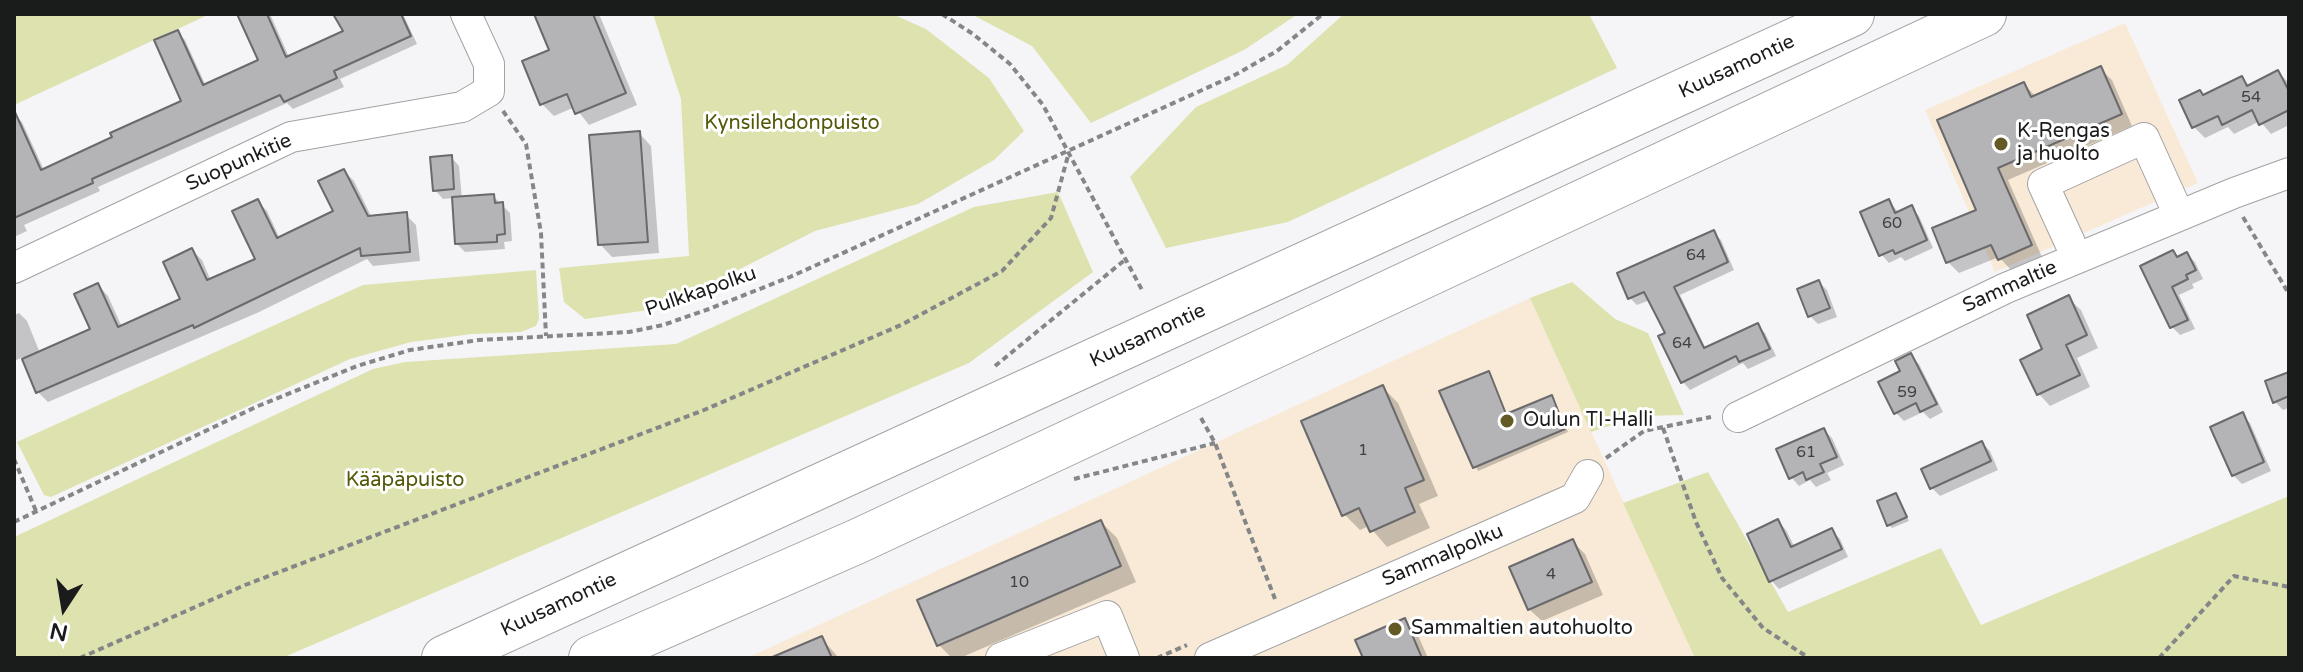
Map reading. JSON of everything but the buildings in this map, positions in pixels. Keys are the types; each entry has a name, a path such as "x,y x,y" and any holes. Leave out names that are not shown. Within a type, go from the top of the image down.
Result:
{"highway":[{"name":"Kuusamontie","path":"444,658 1852,14"},
{"path":"591,658 858,541 1984,14"}],"street":[{"path":"466,14 489,64 489,91"},
{"name":"Suopunkitie","path":"14,268 291,137 462,107 489,91"},
{"path":"2077,258 2043,184 2144,138 2179,215"},
{"name":"Sammaltie","path":"1738,417 1945,316 2179,215 2289,173"},
{"name":"Sammalpolku","path":"1210,658 1575,498 1588,475"},
{"path":"1001,658 1107,616 1124,658"}],"path":[{"path":"942,14 1010,64 1043,105 1142,290"},
{"name":"Pulkkapolku","path":"14,522 258,406 357,366 410,350 479,340 629,332 663,325 709,309 790,277 1233,76 1277,51 1323,14"},
{"path":"489,91 526,144 541,233 546,336"},
{"path":"80,658 245,585 704,410 901,325 1002,271 1051,218 1069,151"},
{"path":"2242,215 2289,294"},
{"path":"993,368 1126,259"},
{"path":"1200,416 1215,443 1286,624"},
{"path":"1588,475 1644,431 1707,417 1738,417"},
{"path":"1663,428 1696,522 1722,578 1763,628 1809,658"},
{"path":"14,459 36,511"},
{"path":"2159,658 2234,576 2289,587"}],"shaded area":[{"path":"2125,23 2198,183 1995,272 1925,110"},
{"path":"1530,298 1695,658 747,658"}],"green space":[{"path":"14,14 210,14 14,105"},
{"name":"Kynsilehdonpuisto","path":"653,14 892,14 926,29 989,78 1024,131 994,160 918,204 815,231 663,308 585,319 564,302 559,268 689,256 681,99"},
{"path":"971,14 1298,14 1244,50 1091,123 1032,46"},
{"path":"1344,14 1589,14 1617,68 1288,222 1166,248 1130,177 1196,107 1287,65"},
{"name":"Kääpäpuisto","path":"1058,192 1093,272 969,363 282,658 14,658 14,537 373,369 405,362 676,344 974,207"},
{"path":"536,270 539,319 536,326 521,332 472,334 411,342 350,359 51,497 44,495 17,442 363,285"},
{"path":"1572,282 1615,319 1648,333 1684,415 1641,416 1591,432 1530,298"},
{"path":"1708,472 1788,612 1941,548 1981,625 2289,496 2289,658 1695,658 1623,503"}],"place":[{"name":"K-Rengas ja huolto","path":"2001,144"},
{"name":"Oulun TI-Halli","path":"1507,421"},
{"name":"Sammaltien autohuolto","path":"1395,629"}]}
